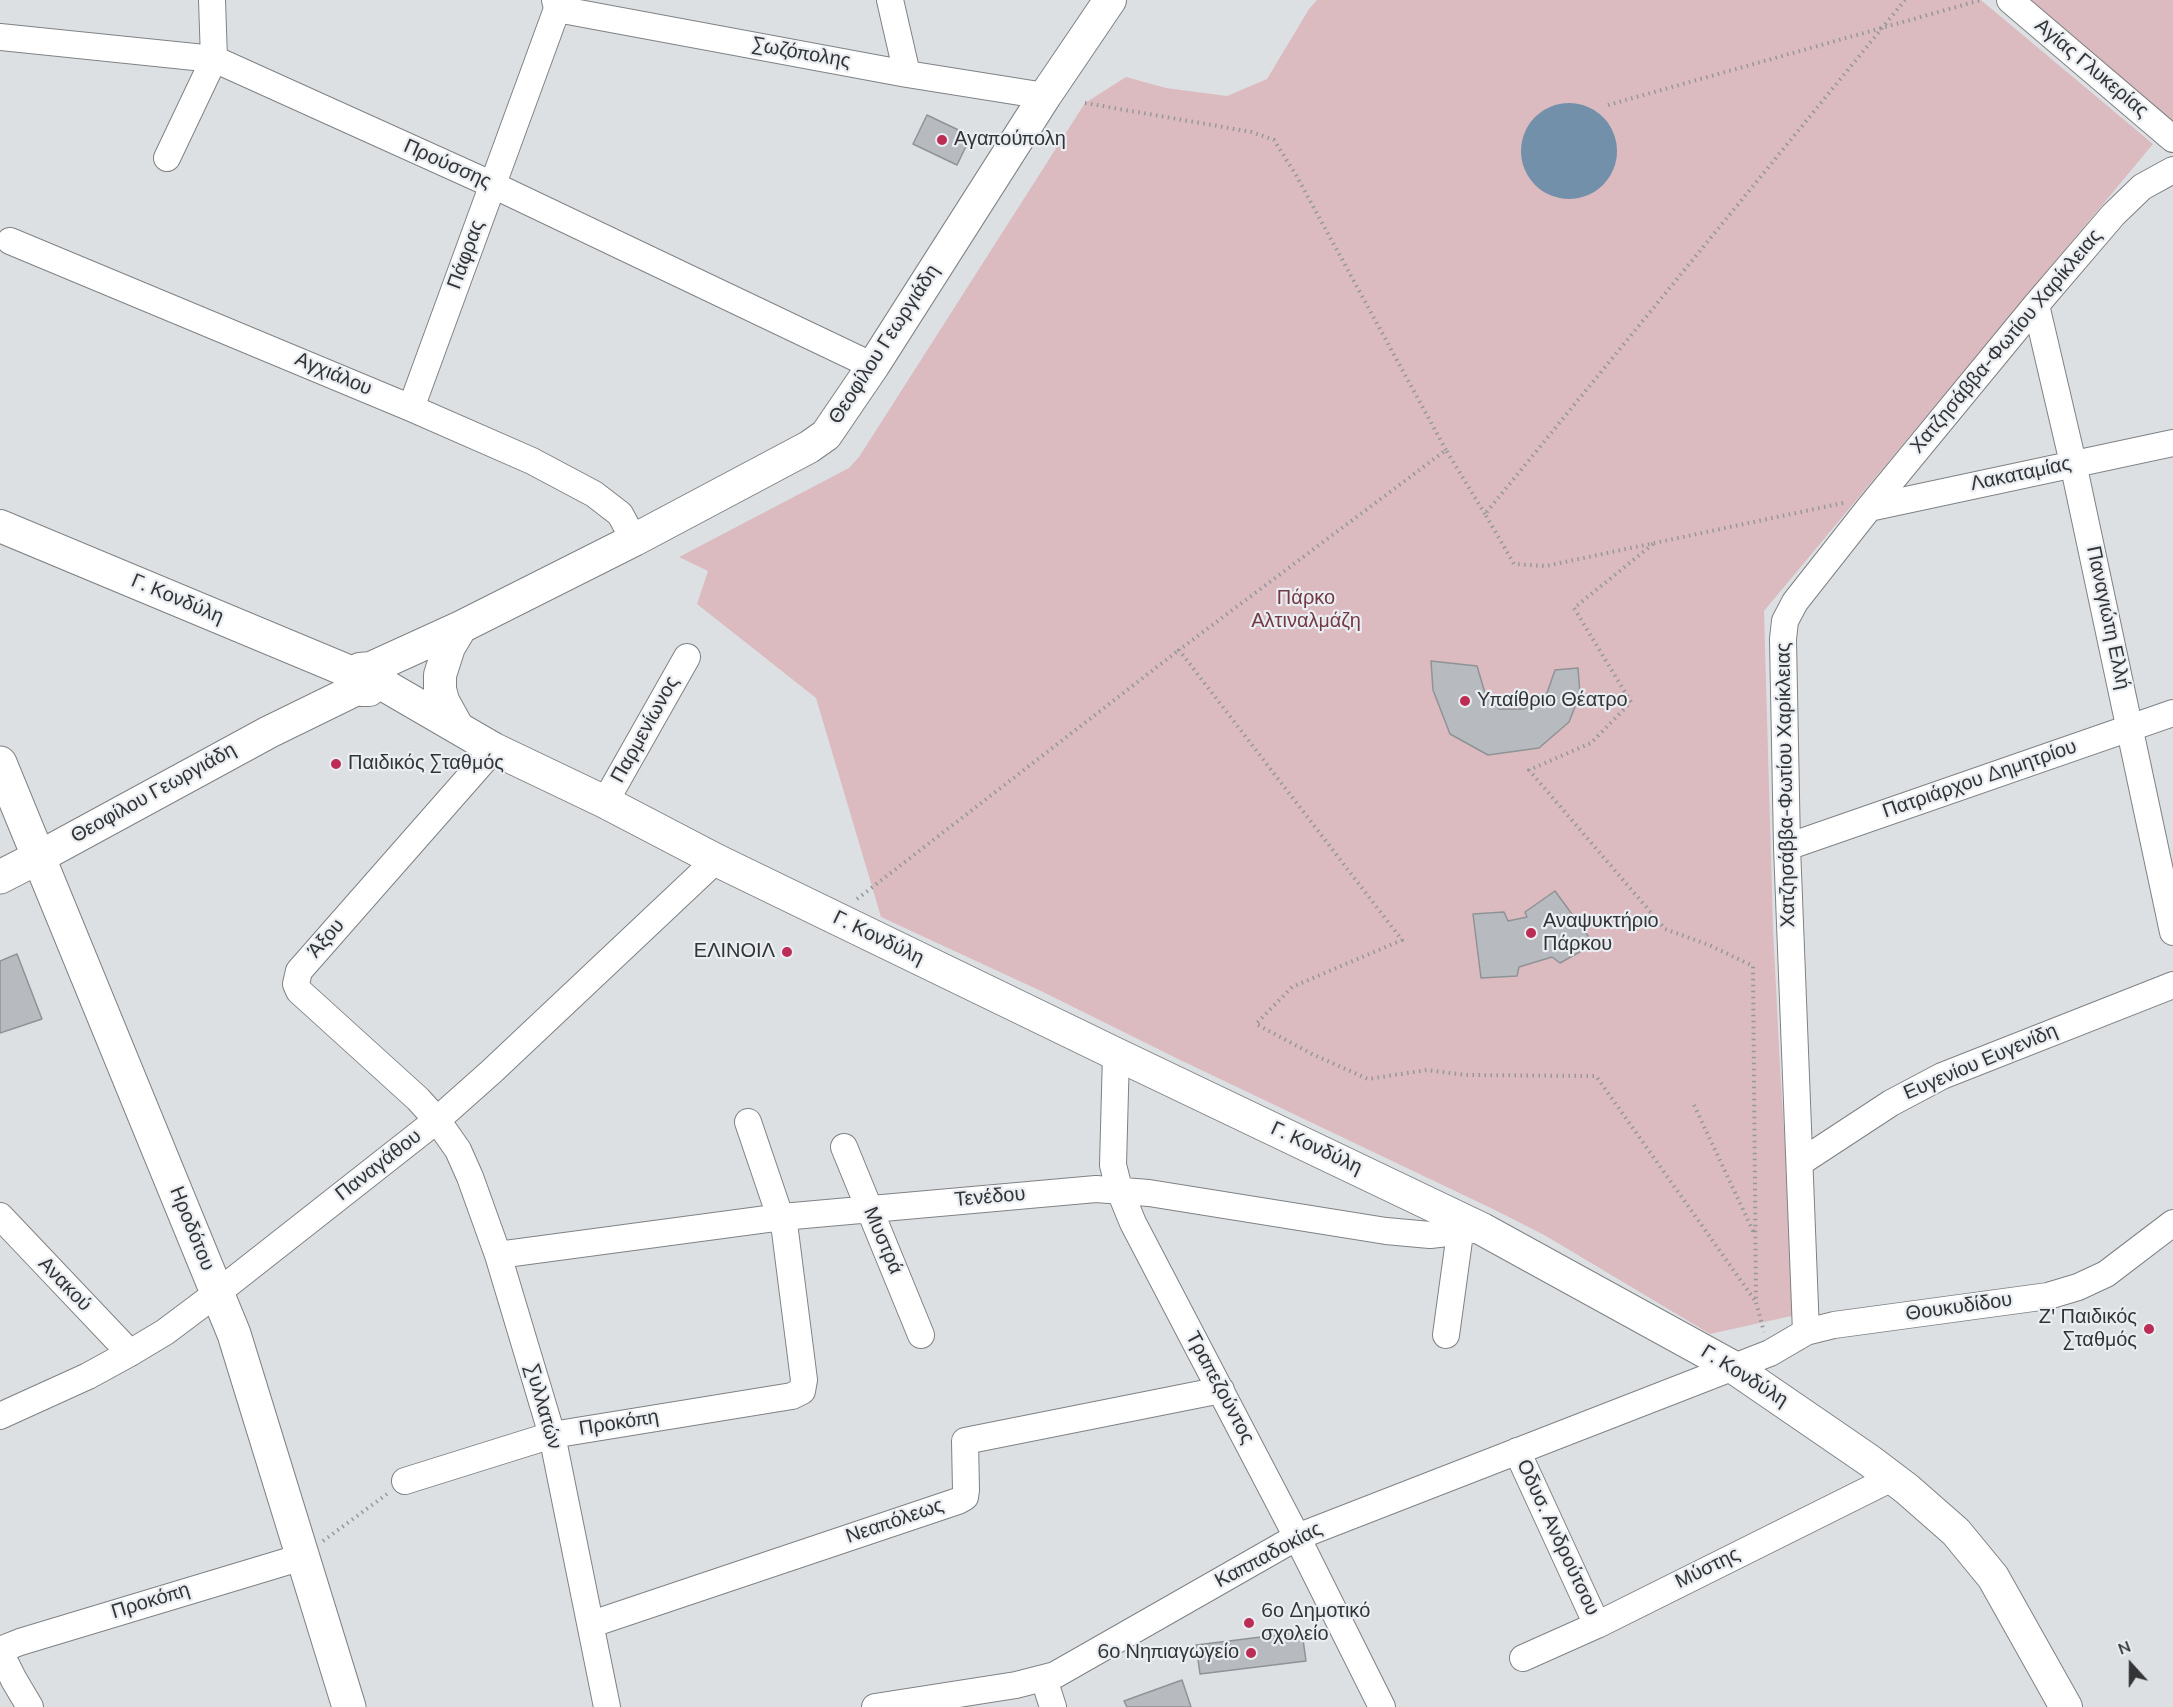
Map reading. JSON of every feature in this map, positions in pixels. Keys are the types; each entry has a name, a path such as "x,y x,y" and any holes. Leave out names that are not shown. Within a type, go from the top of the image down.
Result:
{"main road":[{"name":"Ηροδότου","path":"0,763 238,1345 349,1707"},
{"path":"0,877 39,857"}],"street":[{"path":"167,158 214,59 212,0"},
{"path":"890,0 907,74"},
{"name":"Θεοφίλου Γεωργιάδη","path":"39,857 461,627 634,540 819,441 830,429 873,366 1045,96 1110,0"},
{"name":"Αγίας Γλυκερίας","path":"2010,0 2173,139"},
{"name":"Σωζόπολης","path":"556,5 907,74 1045,96"},
{"name":"Πάφρας","path":"411,408 493,186 556,5"},
{"name":"Προύσσης","path":"0,37 214,59 493,186 873,366"},
{"name":"Χατζησάββα-Φωτίου Χαρίκλειας","path":"1806,1332 1787,847 1783,639 1785,621 1795,602 1869,508 2036,305 2127,199 2155,178 2173,170"},
{"name":"Αγχιάλου","path":"10,241 411,408 532,461 594,494 620,514 634,540"},
{"name":"Παναγιώτη Ελλή","path":"2036,305 2131,728 2173,932"},
{"name":"Λακαταμίας","path":"1869,508 2173,443"},
{"name":"Γ. Κονδύλη","path":"0,526 366,679 494,749 1471,1231 1732,1367 1892,1478 1946,1522 1993,1577 2066,1707"},
{"path":"458,728 443,701 440,675 449,647 461,627"},
{"name":"Παρμενίωνος","path":"605,802 687,657"},
{"name":"Πατριάρχου Δημητρίου","path":"1787,847 2173,713"},
{"name":"Άξου","path":"437,1120 418,1099 299,991 297,977 299,971 494,749"},
{"name":"Παναγάθου","path":"0,1416 88,1376 130,1353 165,1332 217,1293 437,1120 717,860"},
{"name":"Ευγενίου Ευγενίδη","path":"1801,1162 1891,1103 1942,1076 2173,985"},
{"name":"Τραπεζούντος","path":"1116,1054 1113,1165 1119,1190 1133,1223 1297,1537 1382,1707"},
{"name":"Συλλατών","path":"437,1120 451,1139 465,1165 498,1255 552,1435 607,1707"},
{"path":"748,1122 782,1217"},
{"name":"Μυστρά","path":"844,1147 921,1335"},
{"name":"Τενέδου","path":"498,1255 782,1217 1096,1189 1119,1190 1386,1231 1430,1235 1471,1231"},
{"name":"Ανακού","path":"0,1216 130,1353"},
{"name":"Προκόπη","path":"405,1481 552,1435 792,1396 802,1391 804,1380 787,1240 782,1217"},
{"name":"Θουκυδίδου","path":"1732,1367 1770,1353 1806,1332 1834,1324 2048,1296 2078,1287 2106,1274 2173,1223"},
{"path":"1446,1335 1471,1231"},
{"name":"Καππαδοκίας","path":"875,1707 1044,1679 1078,1664 1297,1537 1732,1367"},
{"name":"Νεαπόλεως","path":"592,1624 958,1501 964,1497 966,1490 965,1441 1221,1390"},
{"name":"Οδυσ. Ανδρούτσου","path":"1517,1451 1597,1625"},
{"name":"Μύστης","path":"1523,1658 1597,1625 1892,1478"},
{"name":"Προκόπη","path":"0,1651 20,1642 302,1557"},
{"path":"0,1651 30,1707"},
{"path":"1044,1679 1053,1707"}],"path":[{"path":"1485,514 1905,0"},
{"path":"1608,105 1981,0"},
{"path":"1085,104 1252,132 1274,140 1296,175 1446,450 1514,564 1546,566 1844,503"},
{"path":"834,917 1179,650 1446,450"},
{"path":"1653,543 1574,608 1632,702 1591,744 1529,770 1665,928 1709,945 1753,966 1756,1302 1770,1353"},
{"path":"1179,650 1402,940 1292,987 1257,1024 1314,1055 1368,1079 1427,1070 1466,1075 1596,1076 1756,1302"},
{"path":"1694,1105 1755,1236"},
{"path":"302,1557 405,1481"}],"green space":[{"name":"Πάρκο Αλτιναλμάζη","path":"1317,0 1981,0 2153,144 1764,611 1773,928 1796,1315 1710,1334 1546,1236 1495,1210 1043,992 881,917 816,698 697,604 708,571 679,557 849,468 859,457 1085,103 1126,77 1166,88 1227,96 1267,79 1309,9"},
{"path":"2028,0 2173,0 2173,125"}],"water":[{"path":"1569,103 1588,106 1603,117 1614,132 1617,151 1614,170 1603,185 1588,196 1569,199 1550,196 1535,185 1524,170 1521,151 1524,132 1535,117 1550,106"}],"building":[{"name":"Αγαπούπολη","path":"927,115 971,136 957,165 913,144"},
{"name":"Υπαίθριο Θέατρο","path":"1431,661 1477,666 1485,693 1499,709 1524,709 1547,693 1555,670 1578,668 1580,694 1569,722 1539,748 1488,755 1450,734 1433,690"},
{"name":"Αναψυκτήριο Πάρκου","path":"1555,891 1594,944 1560,963 1552,957 1519,967 1517,976 1481,978 1473,914 1504,912 1508,921 1527,917 1525,912"},
{"path":"17,954 42,1019 0,1033 0,961"},
{"name":"6ο Νηπιαγωγείο","path":"1302,1632 1306,1661 1200,1674 1196,1645"},
{"path":"1182,1680 1191,1707 1127,1707 1124,1701"}],"place":[{"name":"Αγαπούπολη","path":"942,140"},
{"name":"Υπαίθριο Θέατρο","path":"1465,701"},
{"name":"Παιδικός Σταθμός","path":"336,764"},
{"name":"Αναψυκτήριο Πάρκου","path":"1531,933"},
{"name":"ΕΛΙΝΟΙΛ","path":"787,952"},
{"name":"Ζ' Παιδικός Σταθμός","path":"2149,1329"},
{"name":"6ο Δημοτικό σχολείο","path":"1249,1623"},
{"name":"6ο Νηπιαγωγείο","path":"1251,1653"}]}
